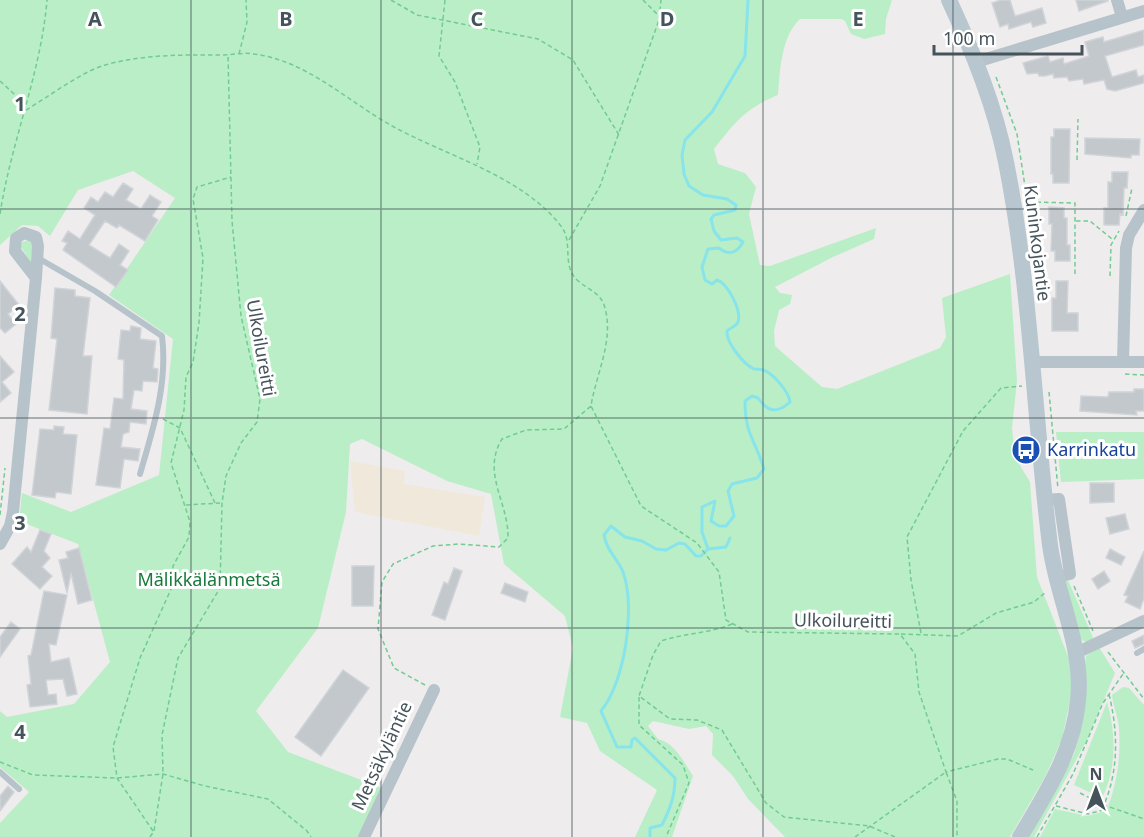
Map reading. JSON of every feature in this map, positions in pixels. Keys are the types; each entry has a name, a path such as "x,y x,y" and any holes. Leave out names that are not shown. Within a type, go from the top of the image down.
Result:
{"main road":[{"name":"Kuninkojantie","path":"949,0 976,62 1006,162 1019,240 1031,362 1052,499 1058,580 1076,653 1079,698 1067,751 1020,837"}],"street":[{"path":"1117,0 1122,17"},
{"path":"976,62 1144,11"},
{"path":"1123,362 1126,248 1130,235 1144,210"},
{"path":"0,544 10,526 13,512 38,258 36,237 27,233 20,235 14,242 15,251 36,278"},
{"path":"1031,362 1144,362"},
{"path":"1076,653 1144,621"},
{"name":"Metsäkyläntie","path":"364,837 434,690"}],"lane":[{"path":"38,258 95,291 162,336 165,359 156,415 140,474"},
{"path":"1137,653 1144,649"},
{"path":"0,772 19,789"}],"path":[{"path":"0,214 7,170 27,108 47,0"},
{"path":"239,54 247,22 246,0"},
{"path":"391,0 417,15 538,39 573,60 619,135"},
{"path":"445,0 440,56 455,82 480,147 477,165"},
{"path":"644,0 660,17"},
{"path":"568,241 600,186 660,17 661,0"},
{"path":"27,108 103,65 157,55 251,53 273,57 310,72 393,127 477,165 516,187 561,226 568,241 567,266 577,280 599,295 605,309 605,351 591,406 564,429 526,430 502,439 494,454 494,473 500,504 508,528 508,538 499,547 459,544 434,546 393,564 382,582 378,629 394,668 434,690"},
{"name":"Ulkoilureitti","path":"150,837 154,831 163,774 162,735 178,658 220,588 222,503 226,476 241,442 257,422 260,399 241,316 231,221 228,55"},
{"path":"0,81 27,108"},
{"path":"1077,160 1078,119"},
{"path":"154,831 117,778 112,747 140,658 172,587 173,566 189,537 190,522 171,463 180,428 186,377 193,362 199,323 203,258 194,199 197,188 231,177"},
{"path":"1028,202 1075,202 1075,274"},
{"path":"1075,221 1090,221 1113,239"},
{"path":"1048,385 1052,499"},
{"path":"921,633 911,580 907,537 963,431 1001,388 1023,386"},
{"path":"591,406 641,506 697,543 719,572 726,620 733,624"},
{"path":"156,415 180,428 215,502"},
{"path":"185,505 222,503"},
{"path":"900,634 958,636 996,613 1034,603 1058,580 1083,611 1097,638"},
{"path":"666,837 689,783 683,765 639,724 639,696 653,655 661,641 684,633 721,629 733,624"},
{"name":"Ulkoilureitti","path":"733,624 748,632 900,634 915,654 919,692 957,801 957,837"},
{"path":"1105,648 1144,699"},
{"path":"1037,837 1073,774 1108,693 1123,674"},
{"path":"1055,806 1088,814 1103,810 1112,787 1116,758 1115,722 1108,693"},
{"path":"639,696 670,719 697,720 722,730 766,803 784,817 869,826 895,837"},
{"path":"855,837 946,772 998,759 1007,759 1033,770"},
{"path":"0,762 33,775 117,778 163,774 205,786 268,799 307,831 311,837"},
{"path":"1080,793 1104,805 1144,819"}],"green space":[{"name":"Mälikkälänmetsä","path":"0,0 892,0 886,19 885,34 864,39 851,34 845,21 841,19 800,19 785,44 778,95 749,111 728,131 714,149 718,164 745,173 756,187 749,214 760,265 770,266 876,228 874,239 775,287 780,293 792,295 790,304 779,310 774,331 775,346 822,387 837,389 940,348 946,337 942,298 1010,274 1017,381 1012,428 1015,457 1030,482 1037,577 1071,664 1071,696 1062,739 1045,777 1010,837 785,837 748,799 733,776 712,755 713,734 706,726 689,729 653,721 648,726 658,739 674,749 693,776 672,837 635,837 657,790 600,751 587,723 560,717 573,648 565,616 504,564 491,494 447,481 362,439 350,444 346,512 318,628 256,711 288,752 382,788 359,837 0,837 0,823 29,792 0,767 0,711 7,717 74,704 110,662 78,544 19,521 22,493 71,512 159,475 173,339 109,295 175,198 133,171 78,190 50,236 38,226 22,225 0,245"},
{"path":"29,240 33,243 31,262 21,247 22,242"},
{"path":"1056,432 1144,432 1144,479 1061,482"},
{"path":"1065,580 1068,580 1094,640 1086,642 1080,639"},
{"path":"1099,647 1115,673 1088,738 1034,837 1029,837 1074,754 1079,737 1086,656"},
{"path":"1123,687 1129,688 1144,705 1144,837 1040,837 1055,809 1087,816 1106,811 1115,781 1119,749 1118,724 1112,695"},
{"path":"1107,702 1114,750 1107,787 1102,798 1074,785"}],"sand":[{"path":"350,461 405,471 404,484 485,497 479,536 355,512"}],"building":[{"path":"1010,0 1015,16 1042,8 1046,23 1033,27 1031,22 1009,29 1008,24 1000,27 992,3"},
{"path":"1076,0 1107,0 1108,1 1079,11"},
{"path":"1144,30 1144,45 1105,56 1112,77 1136,70 1138,77 1144,75 1144,83 1115,91 1107,89 1104,80 1084,84 1083,79 1069,81 1067,77 1054,78 1053,74 1039,76 1038,73 1027,74 1023,63 1048,56 1050,62 1063,58 1064,64 1089,56 1085,42 1103,37 1104,42"},
{"path":"1054,129 1070,129 1069,183 1053,183 1051,137 1054,137"},
{"path":"1085,138 1140,139 1139,155 1131,155 1131,158 1085,154"},
{"path":"1112,172 1128,172 1127,188 1124,188 1123,215 1120,214 1119,225 1104,225 1104,208 1108,208 1108,182 1112,182"},
{"path":"123,183 133,189 126,200 141,209 150,195 161,202 152,216 158,220 145,241 119,225 117,228 105,221 89,245 110,258 119,244 129,251 120,265 128,270 116,287 63,250 67,243 62,241 68,231 80,239 95,215 84,208 91,197 98,202 105,192 113,197"},
{"path":"1049,207 1064,208 1064,218 1067,218 1067,245 1070,245 1070,261 1055,261 1055,251 1051,251 1052,224 1049,224"},
{"path":"0,281 19,305 8,314 16,324 5,333 0,328"},
{"path":"1056,281 1068,281 1067,313 1078,313 1078,331 1052,331 1052,298 1056,298"},
{"path":"55,288 75,290 75,296 90,298 83,356 92,356 87,414 49,410 57,339 51,338"},
{"path":"131,326 141,328 140,339 156,341 153,368 158,369 157,382 143,381 142,391 134,390 131,409 147,411 146,424 130,422 129,432 123,434 121,447 140,449 138,461 124,459 120,488 96,485 104,428 110,429 114,398 123,399 124,360 118,359 121,330 130,331"},
{"path":"0,356 14,372 2,382 11,393 0,402"},
{"path":"1134,389 1144,389 1144,411 1136,411 1137,415 1080,411 1081,396 1108,397 1109,392 1134,392"},
{"path":"54,426 64,427 63,434 77,435 71,494 56,492 55,498 32,495 40,429 54,430"},
{"path":"1090,483 1114,483 1114,502 1090,503"},
{"path":"1125,514 1129,529 1110,534 1106,518"},
{"path":"40,530 51,534 44,551 50,558 42,567 52,576 40,589 12,564 27,547 31,552"},
{"path":"79,548 92,600 78,604 71,573 67,593 59,560 68,558 66,552"},
{"path":"1110,549 1125,557 1121,565 1106,558"},
{"path":"1144,551 1144,598 1140,609 1125,602 1128,596 1124,595"},
{"path":"352,566 374,566 373,606 352,606"},
{"path":"454,568 462,571 445,620 432,615 444,582 448,584"},
{"path":"1104,571 1110,581 1098,589 1092,579"},
{"path":"505,583 528,592 525,602 501,593"},
{"path":"44,591 67,595 56,645 49,644 51,662 69,658 77,694 67,696 63,679 46,680 48,695 56,694 57,704 30,707 27,685 31,684 28,656 31,655"},
{"path":"11,622 20,629 0,657 0,637"},
{"path":"1144,635 1144,644 1135,648 1132,641"},
{"path":"343,670 369,688 321,756 295,737"},
{"path":"8,786 14,792 0,811 0,796"}],"waterway":[{"path":"650,837 650,828 662,825 673,797 675,778 635,738 632,740 631,747 617,747 601,711 609,698 622,664 628,624 627,587 623,572 607,545 604,535 611,526 625,537 642,541 656,549 666,550 679,543 685,544 696,556 701,556 708,549 702,532 702,507 715,501 711,521 719,526 726,526 734,516 728,491 732,484 757,478 764,469 749,430 745,401 752,396 773,410 790,402 784,388 776,379 767,372 754,369 745,362 729,341 727,331 736,325 739,317 736,304 721,282 717,280 712,284 705,280 702,267 708,249 719,248 729,253 738,249 743,242 737,238 721,240 714,231 711,219 714,215 735,210 736,205 727,199 703,195 689,186 684,174 682,155 685,140 712,112 745,56 748,0"},
{"path":"708,549 726,547 730,538"}],"place":[{"name":"Karrinkatu","path":"1026,450"}]}
